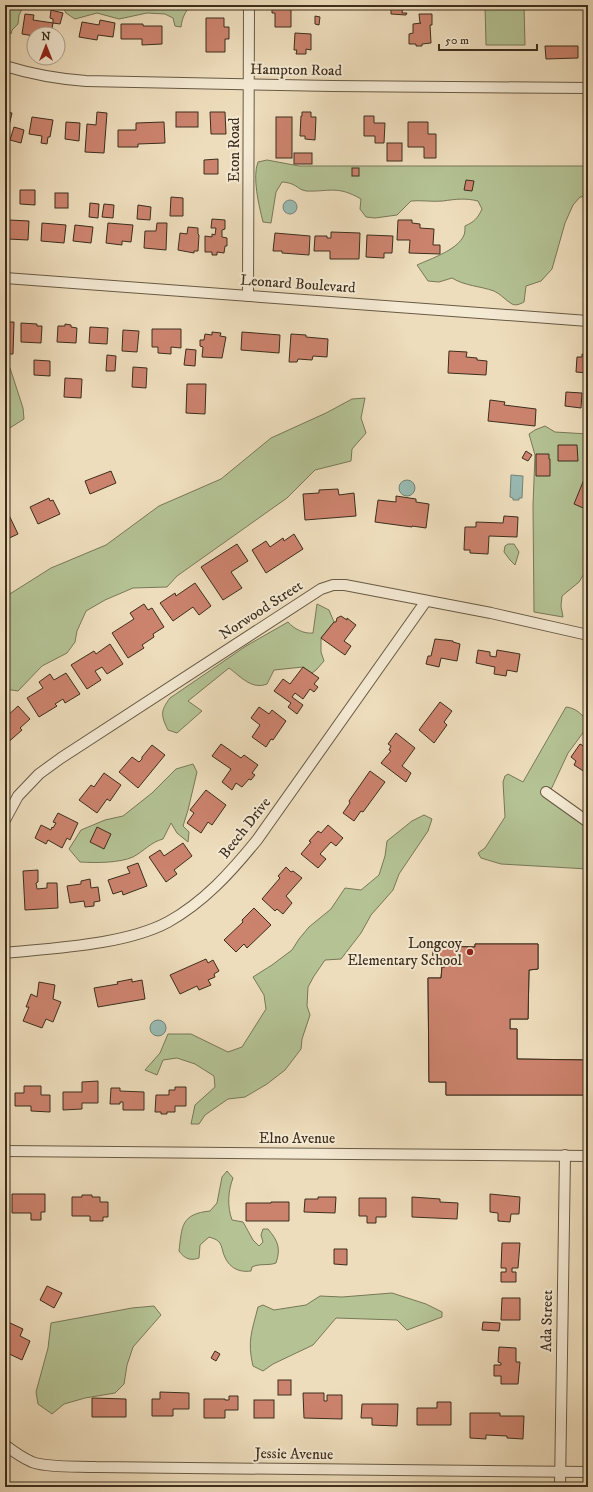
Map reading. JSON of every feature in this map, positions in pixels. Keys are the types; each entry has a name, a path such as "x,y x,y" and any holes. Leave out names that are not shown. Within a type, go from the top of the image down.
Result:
{"street":[{"name":"Eton Road","path":"248,296 249,5"},
{"name":"Hampton Road","path":"5,66 37,74 78,80 376,87 588,88"},
{"name":"Leonard Boulevard","path":"5,278 588,321"},
{"name":"Norwood Street","path":"5,820 18,796 39,774 61,758 321,589 333,585 345,585 509,616 588,635"},
{"name":"Beech Drive","path":"5,953 101,942 139,933 167,922 190,908 212,890 234,868 296,788 426,601"},
{"path":"546,792 588,822"},
{"name":"Elno Avenue","path":"5,1151 588,1156"},
{"name":"Ada Street","path":"560,1487 564,1156"},
{"name":"Jessie Avenue","path":"5,1445 17,1454 34,1462 56,1465 96,1467 588,1472"}],"green space":[{"path":"9,5 24,5 19,15 18,24 12,30 11,34 5,25 5,10"},
{"path":"62,5 191,5 184,15 181,27 175,26 173,18 165,14 147,13 119,19 97,13 75,19 66,13"},
{"path":"485,5 524,5 525,45 486,45"},
{"path":"267,160 299,166 588,166 588,196 580,197 573,205 565,223 552,269 541,281 526,286 524,302 515,305 494,291 462,283 452,278 439,282 428,281 417,265 450,250 461,240 464,234 465,226 471,223 479,215 482,209 478,201 461,199 411,201 397,215 375,218 366,217 360,209 361,199 346,192 333,190 306,191 292,184 282,182 276,192 271,223 263,222 257,192 256,168 258,162"},
{"path":"5,366 10,368 23,408 24,419 5,431"},
{"path":"365,398 361,418 366,433 352,449 351,461 315,470 287,498 177,576 167,587 133,588 105,600 86,611 77,631 75,642 67,653 42,666 18,691 5,689 5,597 51,568 106,545 159,506 221,479 271,438 326,413 352,399"},
{"path":"545,426 555,432 588,434 588,567 579,582 562,596 561,606 563,617 534,612 533,505 535,455 529,434"},
{"path":"508,544 514,544 519,552 515,565 504,552 505,546"},
{"path":"317,604 329,610 334,622 321,638 321,652 324,661 316,670 312,673 303,667 274,670 267,684 256,685 242,679 229,668 188,701 202,711 177,733 168,730 163,717 163,710 170,698 246,646 288,622 299,630 306,633 313,633"},
{"path":"566,707 576,710 581,714 588,721 588,726 568,753 548,796 588,827 588,869 501,864 481,858 478,853 485,848 505,817 503,782 505,776 508,774 523,782"},
{"path":"193,764 197,772 183,826 189,832 188,842 177,833 171,823 163,839 155,842 137,855 127,859 107,862 80,862 69,849 81,830 105,820 123,816 152,793 176,769"},
{"path":"424,815 432,819 428,831 399,874 393,890 371,915 361,933 341,959 325,960 308,987 307,1006 310,1015 302,1039 301,1049 285,1070 267,1084 245,1097 228,1099 205,1115 199,1124 191,1124 195,1105 215,1087 214,1076 195,1064 177,1058 163,1060 157,1075 145,1070 160,1053 168,1034 191,1034 228,1052 242,1047 266,1009 264,995 253,977 292,950 309,927 331,909 345,888 361,890 379,875 385,856 387,841 412,821"},
{"path":"227,1171 233,1178 229,1199 229,1209 232,1220 243,1222 253,1240 259,1246 263,1242 261,1235 263,1229 268,1229 278,1245 276,1263 255,1266 252,1267 251,1271 237,1270 227,1261 219,1242 209,1237 200,1245 199,1258 188,1259 179,1251 182,1228 188,1218 193,1215 210,1211 217,1203 222,1177"},
{"path":"392,1293 426,1304 442,1312 442,1317 407,1330 397,1320 336,1318 313,1345 273,1364 263,1371 253,1366 250,1343 258,1307 263,1305 274,1310 306,1305 320,1296 342,1297"},
{"path":"154,1306 161,1315 133,1347 127,1365 124,1384 115,1393 85,1398 64,1404 52,1414 38,1404 36,1392 48,1348 51,1323 132,1308"}],"water":[{"path":"287,200 293,200 297,204 297,210 293,214 287,214 283,210 283,204"},
{"path":"511,475 523,476 522,498 519,498 519,500 513,500 513,498 510,497"},
{"path":"407,480 414,485 415,488 410,495 407,496 400,491 399,488 404,481"},
{"path":"158,1020 165,1025 166,1028 161,1035 158,1036 151,1031 150,1028 155,1021"}],"building":[{"path":"272,5 291,5 291,27 275,27 275,13 272,13"},
{"path":"388,5 403,5 402,13 407,13 406,15 391,14 391,7 388,7"},
{"path":"51,10 63,13 60,24 53,23 53,19 50,18"},
{"path":"25,14 34,15 33,20 53,23 52,26 26,26 26,35 22,34"},
{"path":"419,14 432,14 432,25 430,25 431,43 416,46 416,44 409,44 409,34 413,33 413,24 421,23"},
{"path":"315,16 320,17 319,25 315,24"},
{"path":"206,18 224,18 224,27 229,27 229,39 225,39 225,52 206,52"},
{"path":"100,20 115,23 113,37 98,35 97,40 79,37 82,22 99,25"},
{"path":"121,24 162,26 162,44 142,45 142,39 121,39"},
{"path":"295,33 311,34 311,50 306,49 306,54 296,54 297,50 294,50"},
{"path":"545,46 578,46 578,58 546,59"},
{"path":"5,103 9,104 7,112 12,113 9,126 5,125"},
{"path":"97,112 107,113 104,153 85,152 87,124 96,125"},
{"path":"176,112 198,112 198,127 176,127"},
{"path":"210,112 225,112 226,134 211,134"},
{"path":"302,112 311,112 311,117 316,117 315,140 305,139 305,136 300,136"},
{"path":"364,116 374,116 374,123 385,123 384,143 375,143 375,136 364,136"},
{"path":"32,117 53,120 50,137 48,137 47,144 41,143 42,136 29,134"},
{"path":"276,117 292,117 292,158 276,158"},
{"path":"66,122 80,123 79,141 65,139"},
{"path":"164,122 165,143 138,144 138,147 118,147 118,130 136,130 136,123"},
{"path":"408,122 428,122 428,134 436,134 436,158 424,158 424,147 408,147"},
{"path":"14,127 24,130 21,143 10,140"},
{"path":"387,143 402,143 402,161 387,161"},
{"path":"294,153 312,153 312,164 294,164"},
{"path":"218,159 218,174 204,174 204,160"},
{"path":"352,168 359,168 359,176 352,176"},
{"path":"466,180 474,181 472,191 464,190"},
{"path":"20,190 35,190 35,205 20,204"},
{"path":"55,193 68,193 68,208 55,208"},
{"path":"171,197 183,198 183,216 170,216"},
{"path":"90,203 99,204 98,218 89,217"},
{"path":"104,204 114,205 113,218 102,217"},
{"path":"138,205 151,207 150,220 137,219"},
{"path":"212,219 225,220 225,229 222,230 222,237 227,238 227,246 225,246 224,253 217,252 217,255 212,255 212,252 205,252 205,236 212,237 212,234 215,235 216,228 211,228"},
{"path":"9,220 29,221 28,240 8,239"},
{"path":"398,220 412,220 412,223 420,224 420,228 434,229 433,245 440,245 440,254 409,253 410,240 397,240"},
{"path":"42,223 66,225 64,243 41,241"},
{"path":"108,223 133,225 131,242 122,241 122,245 106,243"},
{"path":"157,223 167,223 166,250 144,248 145,231 156,231"},
{"path":"75,225 93,227 91,243 73,241"},
{"path":"188,227 198,228 198,251 194,251 194,253 178,250 180,233 187,234"},
{"path":"331,232 360,233 359,259 330,259 330,251 314,251 315,236 327,236 327,238 331,238"},
{"path":"275,233 310,236 309,255 273,251"},
{"path":"367,235 393,236 392,253 384,253 384,258 366,257"},
{"path":"587,259 588,272 586,272"},
{"path":"5,322 14,322 13,354 5,354"},
{"path":"21,323 37,324 37,326 42,326 41,343 21,342"},
{"path":"65,324 77,328 76,343 57,342 58,326 65,326"},
{"path":"90,327 108,328 107,344 89,343"},
{"path":"152,329 181,329 181,348 171,347 171,354 158,353 158,347 152,347"},
{"path":"123,330 139,331 137,352 122,351"},
{"path":"212,332 221,333 220,336 226,337 222,358 202,357 203,347 200,346 200,340 204,340 205,334 212,335"},
{"path":"242,332 280,335 279,353 241,350"},
{"path":"291,334 328,339 327,357 313,356 312,360 298,359 297,362 289,362"},
{"path":"186,349 196,350 195,366 184,365"},
{"path":"449,351 467,352 466,357 487,361 486,375 448,373"},
{"path":"582,354 588,355 588,373 576,372 577,357 582,357"},
{"path":"107,355 116,356 115,371 106,371"},
{"path":"34,360 50,361 50,376 34,375"},
{"path":"133,367 147,368 146,388 132,387"},
{"path":"65,378 82,379 81,398 64,397"},
{"path":"187,384 206,384 205,414 186,413"},
{"path":"566,392 582,393 581,408 565,406"},
{"path":"490,400 505,402 504,405 536,409 535,426 488,421"},
{"path":"558,445 577,445 578,461 558,461"},
{"path":"526,451 532,455 528,461 522,458"},
{"path":"536,454 549,454 550,476 536,476"},
{"path":"111,471 116,483 90,494 85,481"},
{"path":"585,477 588,478 588,510 574,504"},
{"path":"338,489 339,495 354,493 356,516 305,520 303,494 319,493 319,490"},
{"path":"396,496 416,499 416,502 429,504 426,528 375,522 378,500 396,502"},
{"path":"49,498 50,501 53,500 60,514 38,524 30,507"},
{"path":"7,511 18,534 5,540 5,512"},
{"path":"504,516 518,517 517,537 489,536 488,554 470,553 470,550 464,550 465,527 476,527 476,522 503,523"},
{"path":"294,534 303,549 266,573 252,550 266,541 270,547 283,538 284,541"},
{"path":"237,544 248,561 231,572 242,588 223,600 201,567"},
{"path":"195,583 211,606 199,615 193,607 173,621 160,603 175,593 176,596"},
{"path":"144,604 148,610 152,608 164,627 153,634 154,637 142,645 144,648 128,658 112,633 134,619 130,613"},
{"path":"341,616 347,620 347,618 356,625 344,641 351,646 345,655 321,638 334,622 336,622 337,618"},
{"path":"435,639 453,641 460,644 457,661 441,658 439,667 426,664 428,656 431,656"},
{"path":"110,644 123,664 107,674 102,667 95,671 101,680 87,689 71,665 94,651 96,654"},
{"path":"478,650 490,652 490,656 496,657 497,650 520,654 517,672 507,670 506,676 494,674 495,667 476,663"},
{"path":"303,667 319,678 314,684 318,687 314,692 310,689 303,699 295,693 292,697 303,705 297,714 288,707 291,703 274,691 283,679 290,684"},
{"path":"66,673 80,694 65,703 63,699 55,704 57,706 39,717 27,698 43,688 39,682 50,674 54,680"},
{"path":"440,702 452,711 444,722 447,725 434,743 419,730"},
{"path":"18,706 30,719 20,728 22,730 5,745 5,718"},
{"path":"259,707 269,714 272,710 286,721 273,740 271,739 266,747 252,737 260,725 251,718"},
{"path":"396,733 415,748 402,766 411,773 406,782 381,763 391,751 389,750 391,746 388,744"},
{"path":"221,744 241,758 244,755 258,765 252,773 255,775 242,787 236,783 232,790 222,782 231,769 212,756"},
{"path":"580,744 587,748 585,750 588,752 588,774 574,765 576,761 571,757"},
{"path":"152,745 165,755 138,788 119,772 132,757 139,762"},
{"path":"370,771 385,782 363,812 361,811 354,821 343,813 350,803 349,801"},
{"path":"104,773 121,785 110,801 107,799 97,813 79,800 91,785 94,787"},
{"path":"206,790 226,805 212,825 208,822 201,833 187,823 194,813 190,810"},
{"path":"58,813 78,823 70,840 67,838 62,848 48,840 46,844 35,838 41,825 51,830 52,827 53,828 56,823 53,822"},
{"path":"328,825 343,838 336,846 331,842 320,854 326,859 318,868 301,854 311,842 309,841 318,831 321,833"},
{"path":"97,827 111,834 104,849 90,842"},
{"path":"183,843 192,856 174,870 177,874 166,882 149,857 160,850 164,856"},
{"path":"138,863 147,886 123,895 122,891 113,894 108,880 130,873 127,867"},
{"path":"286,867 291,872 293,871 302,878 286,896 292,903 283,914 277,909 275,911 262,899 280,878 278,876"},
{"path":"38,870 38,882 36,883 37,889 47,888 47,883 57,883 58,908 25,910 23,871"},
{"path":"90,879 91,888 98,887 100,901 94,902 94,906 85,907 84,901 70,903 67,886 81,884 81,881"},
{"path":"254,908 271,925 247,948 244,944 236,952 224,940 243,922 242,920"},
{"name":"Longcoy Elementary School","path":"475,944 538,944 538,969 529,970 528,1019 510,1019 510,1029 517,1029 517,1059 588,1060 588,1095 446,1095 446,1082 429,1082 428,978 441,978 442,967 445,967 445,962 433,962 433,946 475,947","holes":["465,970 471,970 471,976 477,976 477,970 484,970 483,1036 465,1036"]},
{"name":"Longcoy Elementary School","path":"475,944 538,944 538,969 529,970 528,1019 510,1019 510,1029 517,1029 517,1059 588,1060 588,1095 446,1095 446,1082 429,1082 428,978 441,978 442,967 445,967 445,962 433,962 433,946 475,947"},
{"path":"206,959 208,963 213,960 219,971 214,974 215,977 208,980 211,985 199,990 197,986 180,994 170,975"},
{"path":"132,979 132,982 142,980 145,999 98,1007 94,988 118,984 117,982"},
{"path":"39,982 55,985 53,999 61,1002 53,1022 46,1019 42,1028 23,1021 29,1007 26,1007 31,994 37,997"},
{"path":"98,1081 98,1103 82,1103 82,1109 63,1110 63,1092 82,1092 82,1082"},
{"path":"24,1086 41,1086 41,1095 50,1095 50,1112 31,1111 31,1106 15,1106 15,1093 24,1093"},
{"path":"175,1087 186,1087 186,1106 175,1106 175,1112 167,1112 167,1114 155,1112 156,1095 169,1095 169,1090 175,1090"},
{"path":"111,1088 120,1088 120,1091 144,1092 144,1110 123,1110 123,1102 120,1102 120,1104 110,1104"},
{"path":"12,1194 45,1194 45,1212 41,1212 41,1220 31,1220 31,1213 12,1213"},
{"path":"490,1194 520,1197 519,1214 511,1214 510,1222 498,1221 498,1213 490,1212"},
{"path":"82,1195 100,1197 100,1202 108,1202 108,1217 103,1217 103,1221 90,1221 90,1216 72,1216 72,1197 82,1197"},
{"path":"318,1197 336,1197 335,1213 304,1212 305,1199 318,1199"},
{"path":"412,1197 440,1199 440,1202 458,1203 457,1219 412,1217"},
{"path":"359,1198 386,1198 386,1217 376,1217 376,1223 367,1223 367,1216 359,1216"},
{"path":"289,1202 289,1221 246,1221 246,1203"},
{"path":"502,1243 520,1243 518,1268 512,1268 512,1272 516,1272 516,1282 501,1282 501,1272 506,1272 506,1268 501,1268"},
{"path":"334,1249 347,1249 347,1265 334,1264"},
{"path":"47,1286 62,1293 54,1308 40,1300"},
{"path":"502,1298 520,1298 520,1320 501,1320"},
{"path":"8,1322 23,1329 20,1336 30,1341 22,1360 5,1352 5,1329"},
{"path":"483,1322 500,1323 499,1331 482,1330"},
{"path":"499,1347 516,1348 516,1362 520,1362 518,1384 501,1384 501,1376 494,1376 494,1365 501,1365 501,1363 498,1362"},
{"path":"215,1351 220,1354 216,1361 211,1358"},
{"path":"278,1380 291,1380 291,1395 278,1395"},
{"path":"160,1392 189,1393 189,1409 173,1409 173,1416 152,1416 152,1399 160,1399"},
{"path":"303,1393 324,1393 324,1401 327,1401 327,1395 342,1395 342,1419 304,1418"},
{"path":"229,1396 238,1396 238,1410 225,1410 225,1418 204,1418 204,1399 229,1400"},
{"path":"92,1398 126,1399 126,1417 92,1417"},
{"path":"254,1400 274,1400 274,1418 254,1418"},
{"path":"437,1402 451,1402 451,1425 417,1425 417,1408 437,1408"},
{"path":"362,1404 398,1404 397,1426 372,1425 372,1418 361,1418"},
{"path":"470,1413 500,1413 500,1416 524,1416 523,1439 507,1438 507,1436 486,1435 486,1439 470,1438"}],"place":[{"name":"Longcoy Elementary School","path":"470,952"}]}
